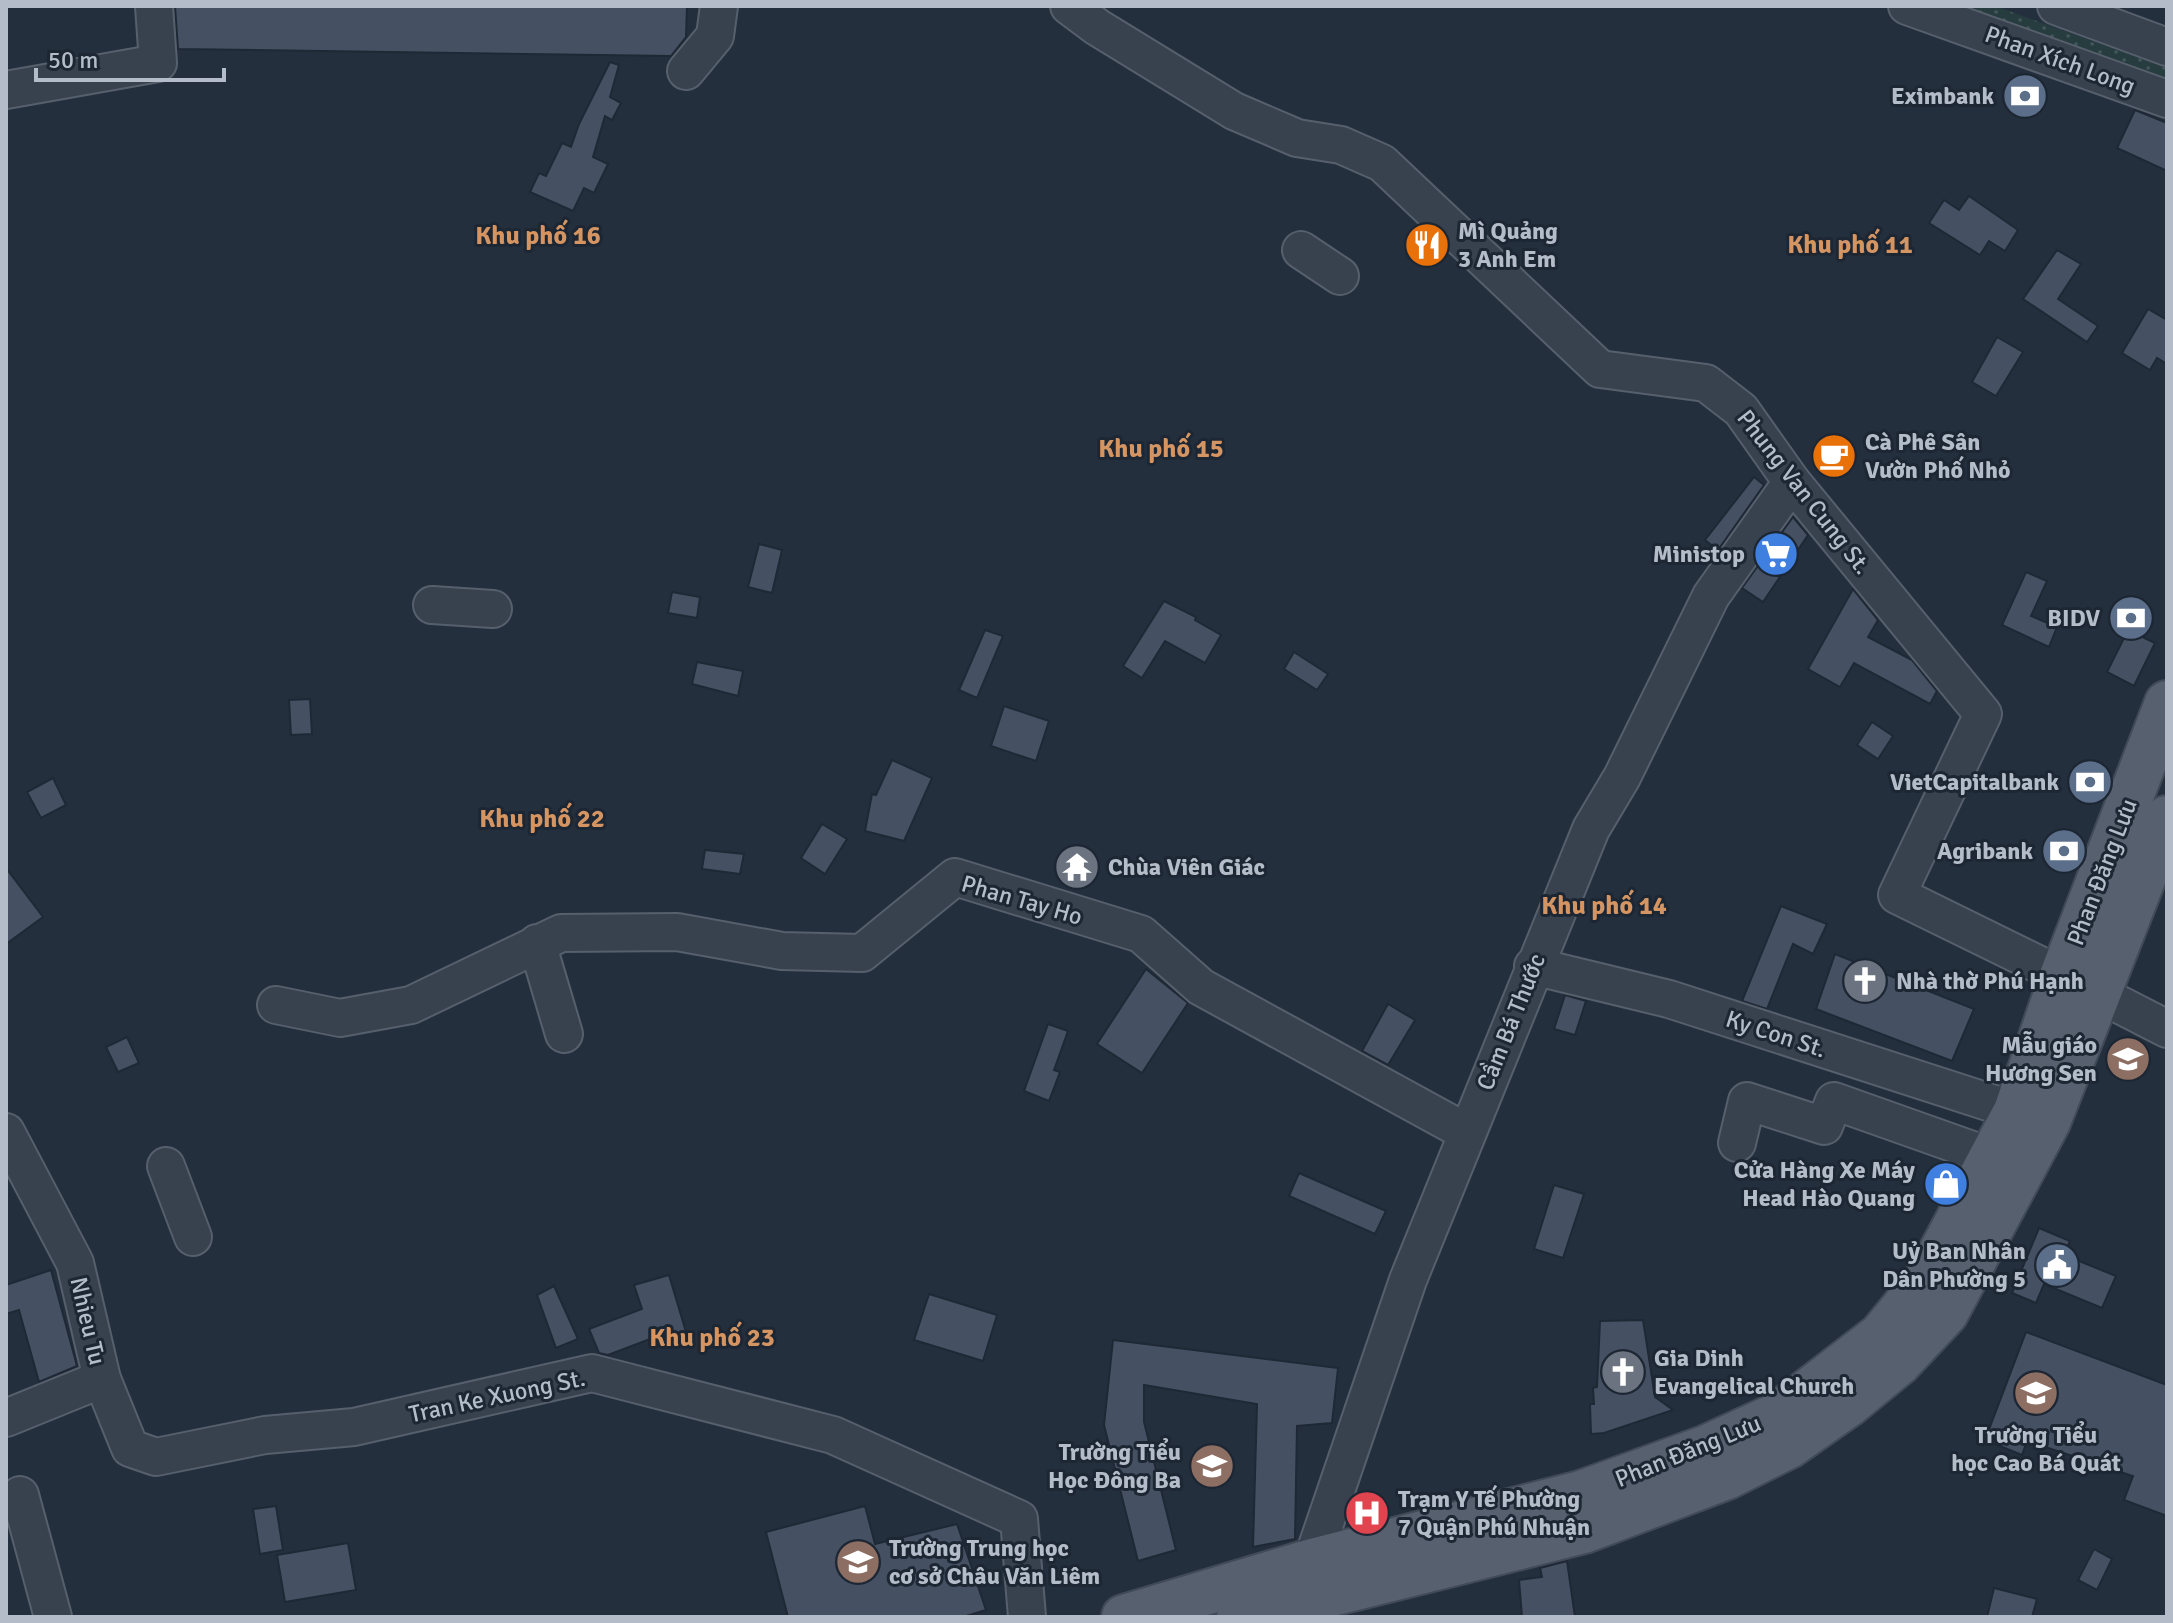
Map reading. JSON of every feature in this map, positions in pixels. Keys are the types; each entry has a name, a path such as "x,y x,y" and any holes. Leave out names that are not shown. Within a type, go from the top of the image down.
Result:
{"main road":[{"name":"Phan Đăng Lưu","path":"1317,1578 1584,1531 1727,1477 1789,1446 1849,1404 1899,1363 1946,1313 2048,1122 2079,984 2167,703"},
{"name":"Phan Đăng Lưu","path":"1124,1617 1248,1607 1317,1578 1581,1493 1705,1448 1777,1415 1881,1335 1926,1280 2167,818"}],"street":[{"path":"6,90 158,63 154,6"},
{"path":"686,71 715,36 719,6"},
{"name":"Phung Van Cung St.","path":"1069,6 1097,27 1234,111 1297,138 1341,145 1382,163 1600,369 1706,383 1741,410 1792,482 1983,714 1897,895 2079,984"},
{"name":"Phan Xích Long","path":"1907,6 2167,99"},
{"name":"Phan Xích Long","path":"2079,10 2167,47"},
{"path":"1301,250 1340,276"},
{"name":"Cầm Bá Thước","path":"1317,1578 1408,1280 1533,966 1596,819 1622,777 1711,596 1792,482"},
{"path":"432,605 493,609"},
{"name":"Phan Tay Ho","path":"276,1005 340,1018 411,1005 561,933 677,932 782,951 862,953 955,877 1141,934 1201,987 1466,1132"},
{"path":"537,943 564,1034"},
{"name":"Ky Con St.","path":"1533,966 1669,999 2016,1111"},
{"path":"2079,984 2167,1029"},
{"path":"1737,1143 1747,1101 1824,1126 1834,1101 1992,1157"},
{"path":"6,1132 75,1263 102,1379 6,1418"},
{"path":"166,1166 193,1237"},
{"name":"Tran Ke Xuong St.","path":"102,1379 130,1448 156,1457 265,1435 354,1427 592,1373 822,1432 1019,1519 1027,1617"},
{"path":"20,1495 53,1617"}],"green space":[{"path":"1928,6 1995,6 2167,68 2167,91"}],"building":[{"path":"175,6 687,6 686,37 671,56 178,49"},
{"path":"610,62 619,65 610,97 621,103 612,120 605,116 593,157 608,164 594,193 584,188 573,211 530,192 539,173 546,176 562,143 571,147"},
{"path":"2135,110 2167,123 2167,171 2117,148"},
{"path":"1969,196 2018,230 2005,251 1989,241 1980,255 1929,223 1944,200 1959,210"},
{"path":"2057,250 2081,264 2058,299 2098,326 2087,342 2023,299"},
{"path":"2148,309 2167,320 2167,364 2157,358 2150,370 2122,353"},
{"path":"1997,337 2023,352 1996,396 1972,382"},
{"path":"1754,477 1764,485 1718,550 1705,540"},
{"name":"Ministop","path":"1793,517 1808,535 1763,602 1742,588"},
{"path":"759,544 782,550 772,593 748,587"},
{"path":"2026,572 2047,581 2031,616 2057,627 2049,647 2002,625"},
{"path":"1853,589 1878,620 1868,637 1912,660 1937,691 1930,704 1854,663 1840,687 1808,669"},
{"path":"672,592 700,597 697,618 668,613"},
{"path":"1164,601 1196,617 1195,620 1221,635 1205,663 1165,641 1142,678 1123,666"},
{"path":"985,630 1003,636 977,698 959,690"},
{"path":"2128,630 2155,643 2134,686 2107,672"},
{"path":"1294,652 1328,674 1317,690 1284,669"},
{"path":"697,662 743,671 738,696 692,684"},
{"path":"310,699 312,734 291,735 289,700"},
{"path":"1004,706 1049,721 1036,761 991,746"},
{"path":"1872,722 1893,736 1878,759 1857,745"},
{"path":"892,760 932,778 904,841 865,831 872,794 876,795"},
{"path":"53,778 66,805 41,818 27,792"},
{"path":"822,824 847,839 825,874 801,858"},
{"path":"705,850 744,854 740,874 702,869"},
{"path":"6,868 43,917 6,944"},
{"path":"1781,906 1827,924 1813,954 1793,944 1767,1009 1742,1001"},
{"name":"Nhà thờ Phú Hạnh","path":"1835,954 1974,1009 1952,1061 1816,1009"},
{"path":"1146,969 1188,1003 1142,1073 1097,1044"},
{"path":"1565,995 1586,1001 1575,1035 1554,1029"},
{"path":"1388,1004 1415,1020 1388,1065 1362,1051"},
{"path":"1048,1024 1068,1031 1054,1070 1060,1072 1049,1101 1024,1091"},
{"path":"127,1037 139,1063 118,1072 106,1047"},
{"path":"1299,1173 1386,1211 1375,1234 1289,1196"},
{"path":"1554,1185 1584,1194 1563,1258 1534,1249"},
{"name":"Uỷ Ban Nhân Dân Phường 5","path":"2039,1228 2070,1241 2064,1255 2116,1276 2102,1308 2044,1284 2036,1303 2012,1293"},
{"path":"51,1270 77,1366 39,1382 19,1310 6,1314 6,1285"},
{"path":"669,1275 686,1332 652,1343 650,1339 608,1355 599,1353 589,1329 642,1309 634,1285"},
{"path":"554,1286 578,1339 556,1348 537,1295"},
{"path":"929,1294 997,1315 983,1361 914,1340"},
{"name":"Gia Dinh Evangelical Church","path":"1643,1320 1655,1397 1673,1410 1604,1433 1591,1434 1590,1404 1594,1404 1593,1388 1597,1387 1600,1321"},
{"path":"2026,1332 2167,1385 2167,1516 2124,1500 2133,1476 2027,1441 2022,1455 1985,1440"},
{"path":"1113,1340 1338,1368 1332,1423 1297,1426 1295,1539 1253,1547 1257,1404 1144,1385 1144,1422 1176,1550 1138,1561 1104,1425"},
{"path":"276,1506 283,1550 260,1554 253,1509"},
{"path":"865,1506 875,1544 957,1524 986,1610 963,1617 788,1617 766,1532"},
{"path":"348,1543 356,1590 285,1602 277,1555"},
{"path":"2094,1549 2112,1559 2097,1590 2078,1580"},
{"path":"1567,1561 1575,1617 1522,1617 1519,1580 1542,1577 1540,1568"},
{"path":"1994,1588 2037,1599 2032,1617 1987,1617"}],"place":[{"name":"Eximbank","path":"2025,96"},
{"name":"Mì Quảng 3 Anh Em","path":"1427,245"},
{"name":"Cà Phê Sân Vườn Phố Nhỏ","path":"1834,456"},
{"name":"Ministop","path":"1776,554"},
{"name":"BIDV","path":"2131,618"},
{"name":"VietCapitalbank","path":"2090,782"},
{"name":"Agribank","path":"2064,851"},
{"name":"Chùa Viên Giác","path":"1077,867"},
{"name":"Nhà thờ Phú Hạnh","path":"1865,981"},
{"name":"Mẫu giáo Hương Sen","path":"2128,1059"},
{"name":"Cửa Hàng Xe Máy Head Hào Quang","path":"1946,1184"},
{"name":"Uỷ Ban Nhân Dân Phường 5","path":"2057,1265"},
{"name":"Gia Dinh Evangelical Church","path":"1623,1372"},
{"name":"Trường Tiểu học Cao Bá Quát","path":"2036,1393"},
{"name":"Trường Tiểu Học Đông Ba","path":"1212,1466"},
{"name":"Trạm Y Tế Phường 7 Quận Phú Nhuận","path":"1367,1513"},
{"name":"Trường Trung học cơ sở Châu Văn Liêm","path":"858,1562"}],"district":[{"name":"Khu phố 16","path":"538,236"},
{"name":"Khu phố 11","path":"1850,245"},
{"name":"Khu phố 15","path":"1161,449"},
{"name":"Khu phố 22","path":"542,819"},
{"name":"Khu phố 14","path":"1604,906"},
{"name":"Khu phố 23","path":"712,1338"}]}
